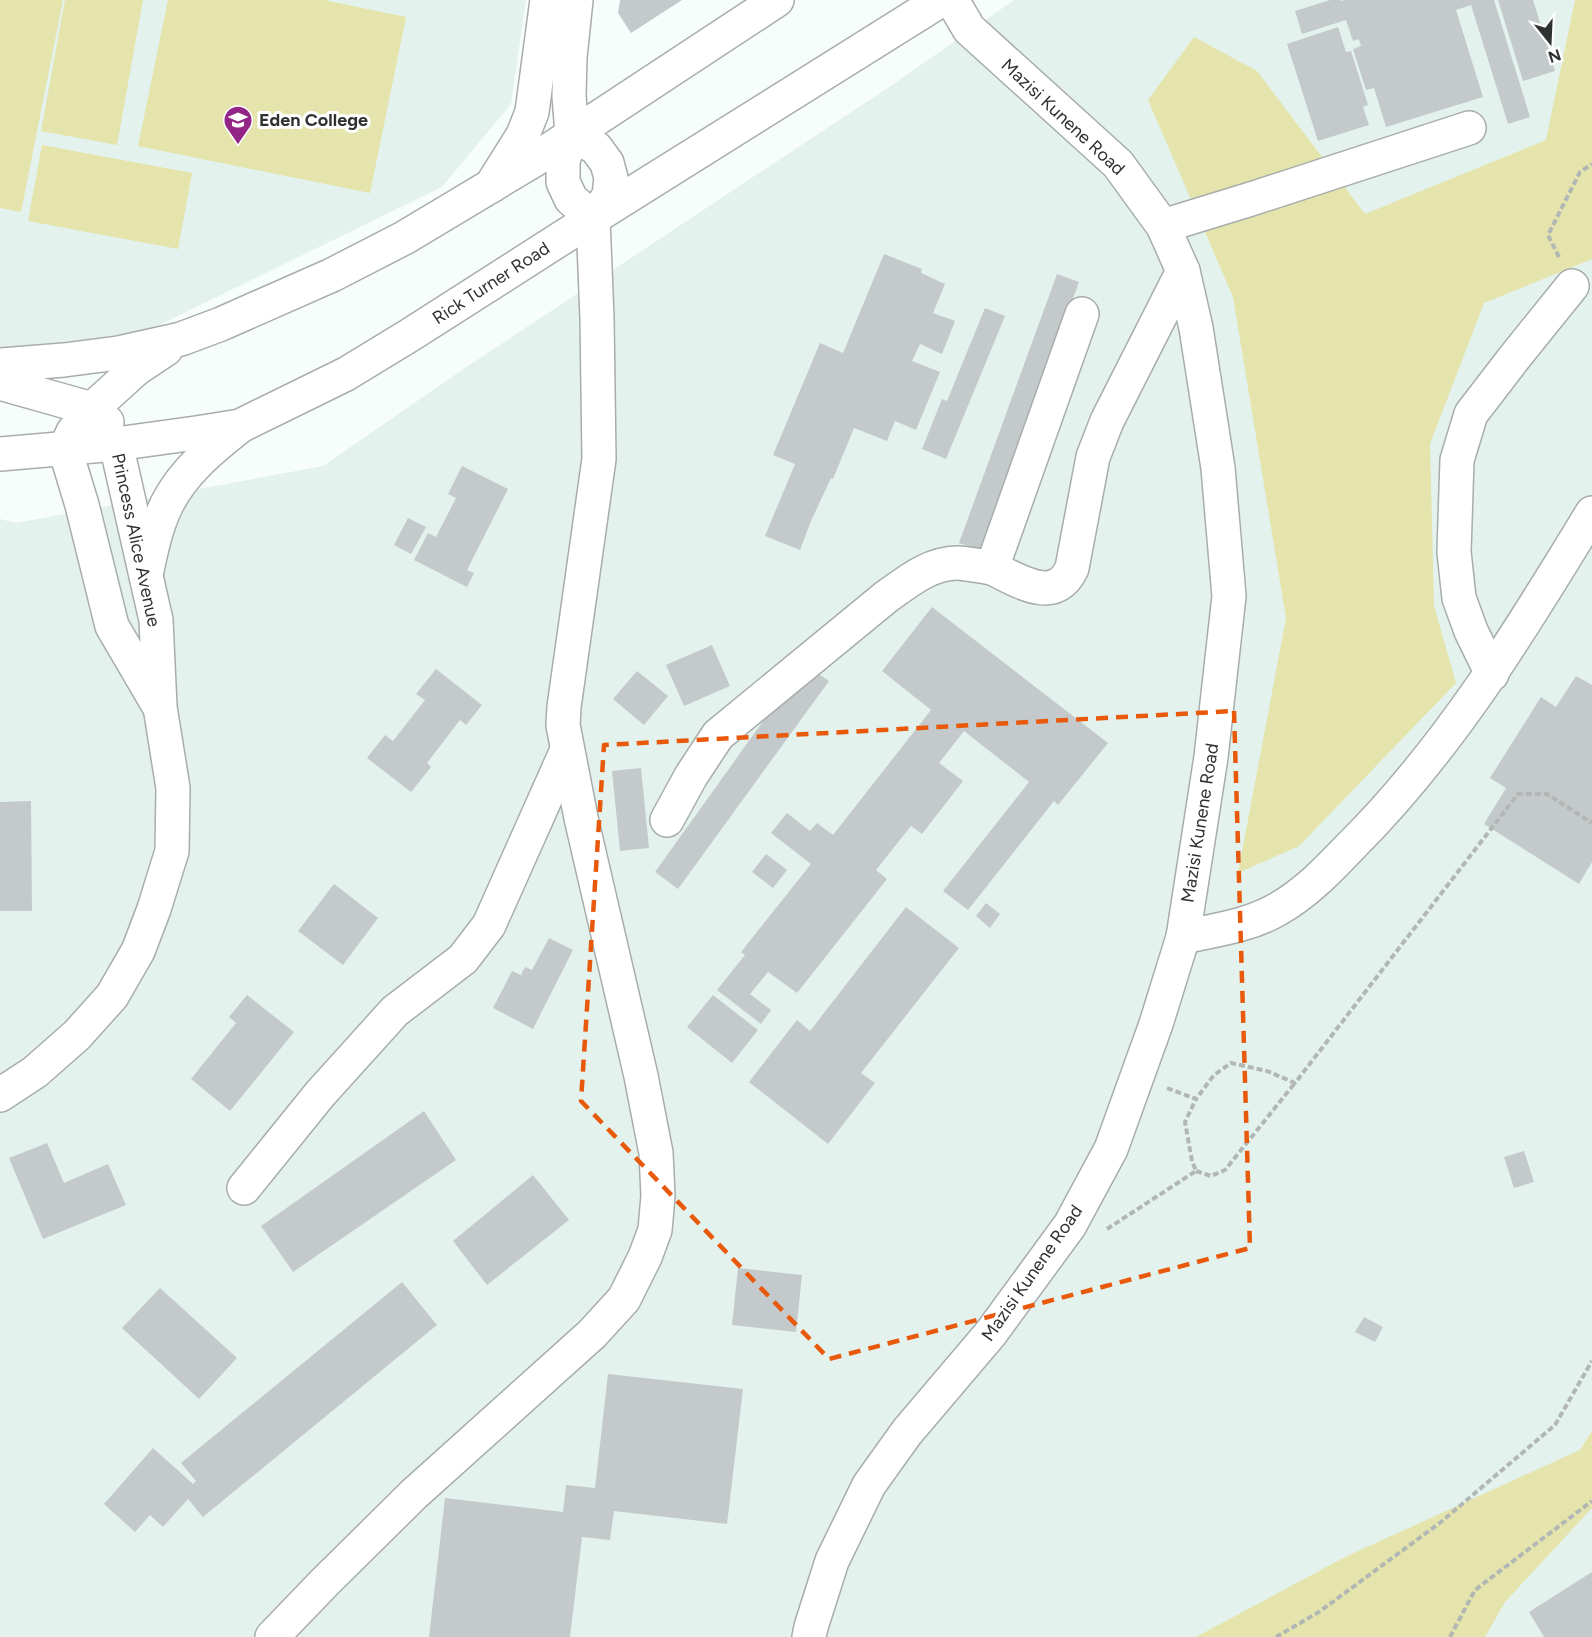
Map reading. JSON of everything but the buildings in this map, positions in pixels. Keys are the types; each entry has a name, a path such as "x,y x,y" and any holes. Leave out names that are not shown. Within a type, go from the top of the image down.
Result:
{"main road":[{"path":"491,186 523,135 532,112 547,0"},
{"path":"576,0 569,86 572,134 563,161 563,182 571,199 593,218"},
{"path":"0,365 118,353 181,339 332,275 404,238 491,186 777,0"},
{"name":"Rick Turner Road","path":"0,454 116,444 240,426 346,374 941,0"},
{"name":"Mazisi Kunene Road","path":"809,1637 832,1561 869,1485 907,1432 991,1333 1071,1225 1111,1149 1156,1024 1183,937 1211,757 1229,596 1218,468 1196,328 1184,271 1163,226 1118,164 969,28 952,0"},
{"path":"1163,226 1469,128"},
{"path":"272,1637 414,1494 592,1334 624,1299 645,1257 655,1230 658,1196 656,1153 563,725 599,459 593,218 609,196 611,177 607,162 596,148 572,134"},
{"path":"667,820 691,776 718,735 913,577 938,566 957,563 992,568 1036,588 1047,588 1058,584 1068,576 1072,568 1096,448 1107,421 1184,271"},
{"path":"1492,674 1471,631 1459,598 1454,552 1457,460 1471,414 1572,286"},
{"path":"992,568 1082,314"},
{"path":"65,449 73,432 92,409 136,369 181,339"},
{"path":"0,383 92,409"},
{"name":"Princess Alice Avenue","path":"0,1095 35,1072 77,1035 112,996 138,951 172,851 173,788 160,707 156,620 116,444 110,426 92,409"},
{"path":"146,575 155,536 171,496 209,450 240,426"},
{"name":"Princess Alice Avenue","path":"65,449 82,505 112,626 160,707"},
{"path":"1183,937 1239,925 1277,910 1312,885 1381,817 1434,752 1492,674 1592,513"},
{"path":"244,1188 320,1094 395,1011 464,959 489,925 567,750"}],"path":[{"path":"1548,236 1580,172 1592,164"},
{"path":"1295,1083 1267,1071 1231,1063 1214,1075 1196,1099 1185,1122 1196,1171 1211,1176 1225,1170 1295,1083 1518,794 1547,794 1592,824"},
{"path":"1137,1076 1196,1099"},
{"path":"1099,1234 1196,1171"},
{"path":"1276,1637 1319,1611 1441,1522 1555,1425 1592,1361"},
{"path":"1450,1637 1475,1590 1592,1501"}],"highlighted area":[{"path":"1234,711 1250,1248 829,1359 581,1101 604,745"}],"shaded area":[{"name":"Eden College","path":"0,0 526,0 511,104 442,187 151,329 0,354"},
{"path":"1014,0 1592,0 1592,1637 0,1637 0,519 16,523 323,466 462,370 895,83"}],"green space":[{"path":"0,0 63,0 21,212 0,208"},
{"path":"65,0 143,0 117,145 41,131"},
{"path":"168,0 324,0 406,17 370,193 138,146"},
{"path":"1575,0 1592,0 1592,259 1484,303 1430,444 1434,606 1456,683 1299,846 1238,873 1286,618 1233,297 1148,100 1194,37 1257,71 1365,214 1546,140"},
{"path":"42,145 192,173 178,249 28,221"},
{"path":"1592,1431 1592,1508 1505,1602 1485,1637 1196,1637 1345,1557 1580,1450"}],"place":[{"name":"Eden College","path":"238,146"}]}
